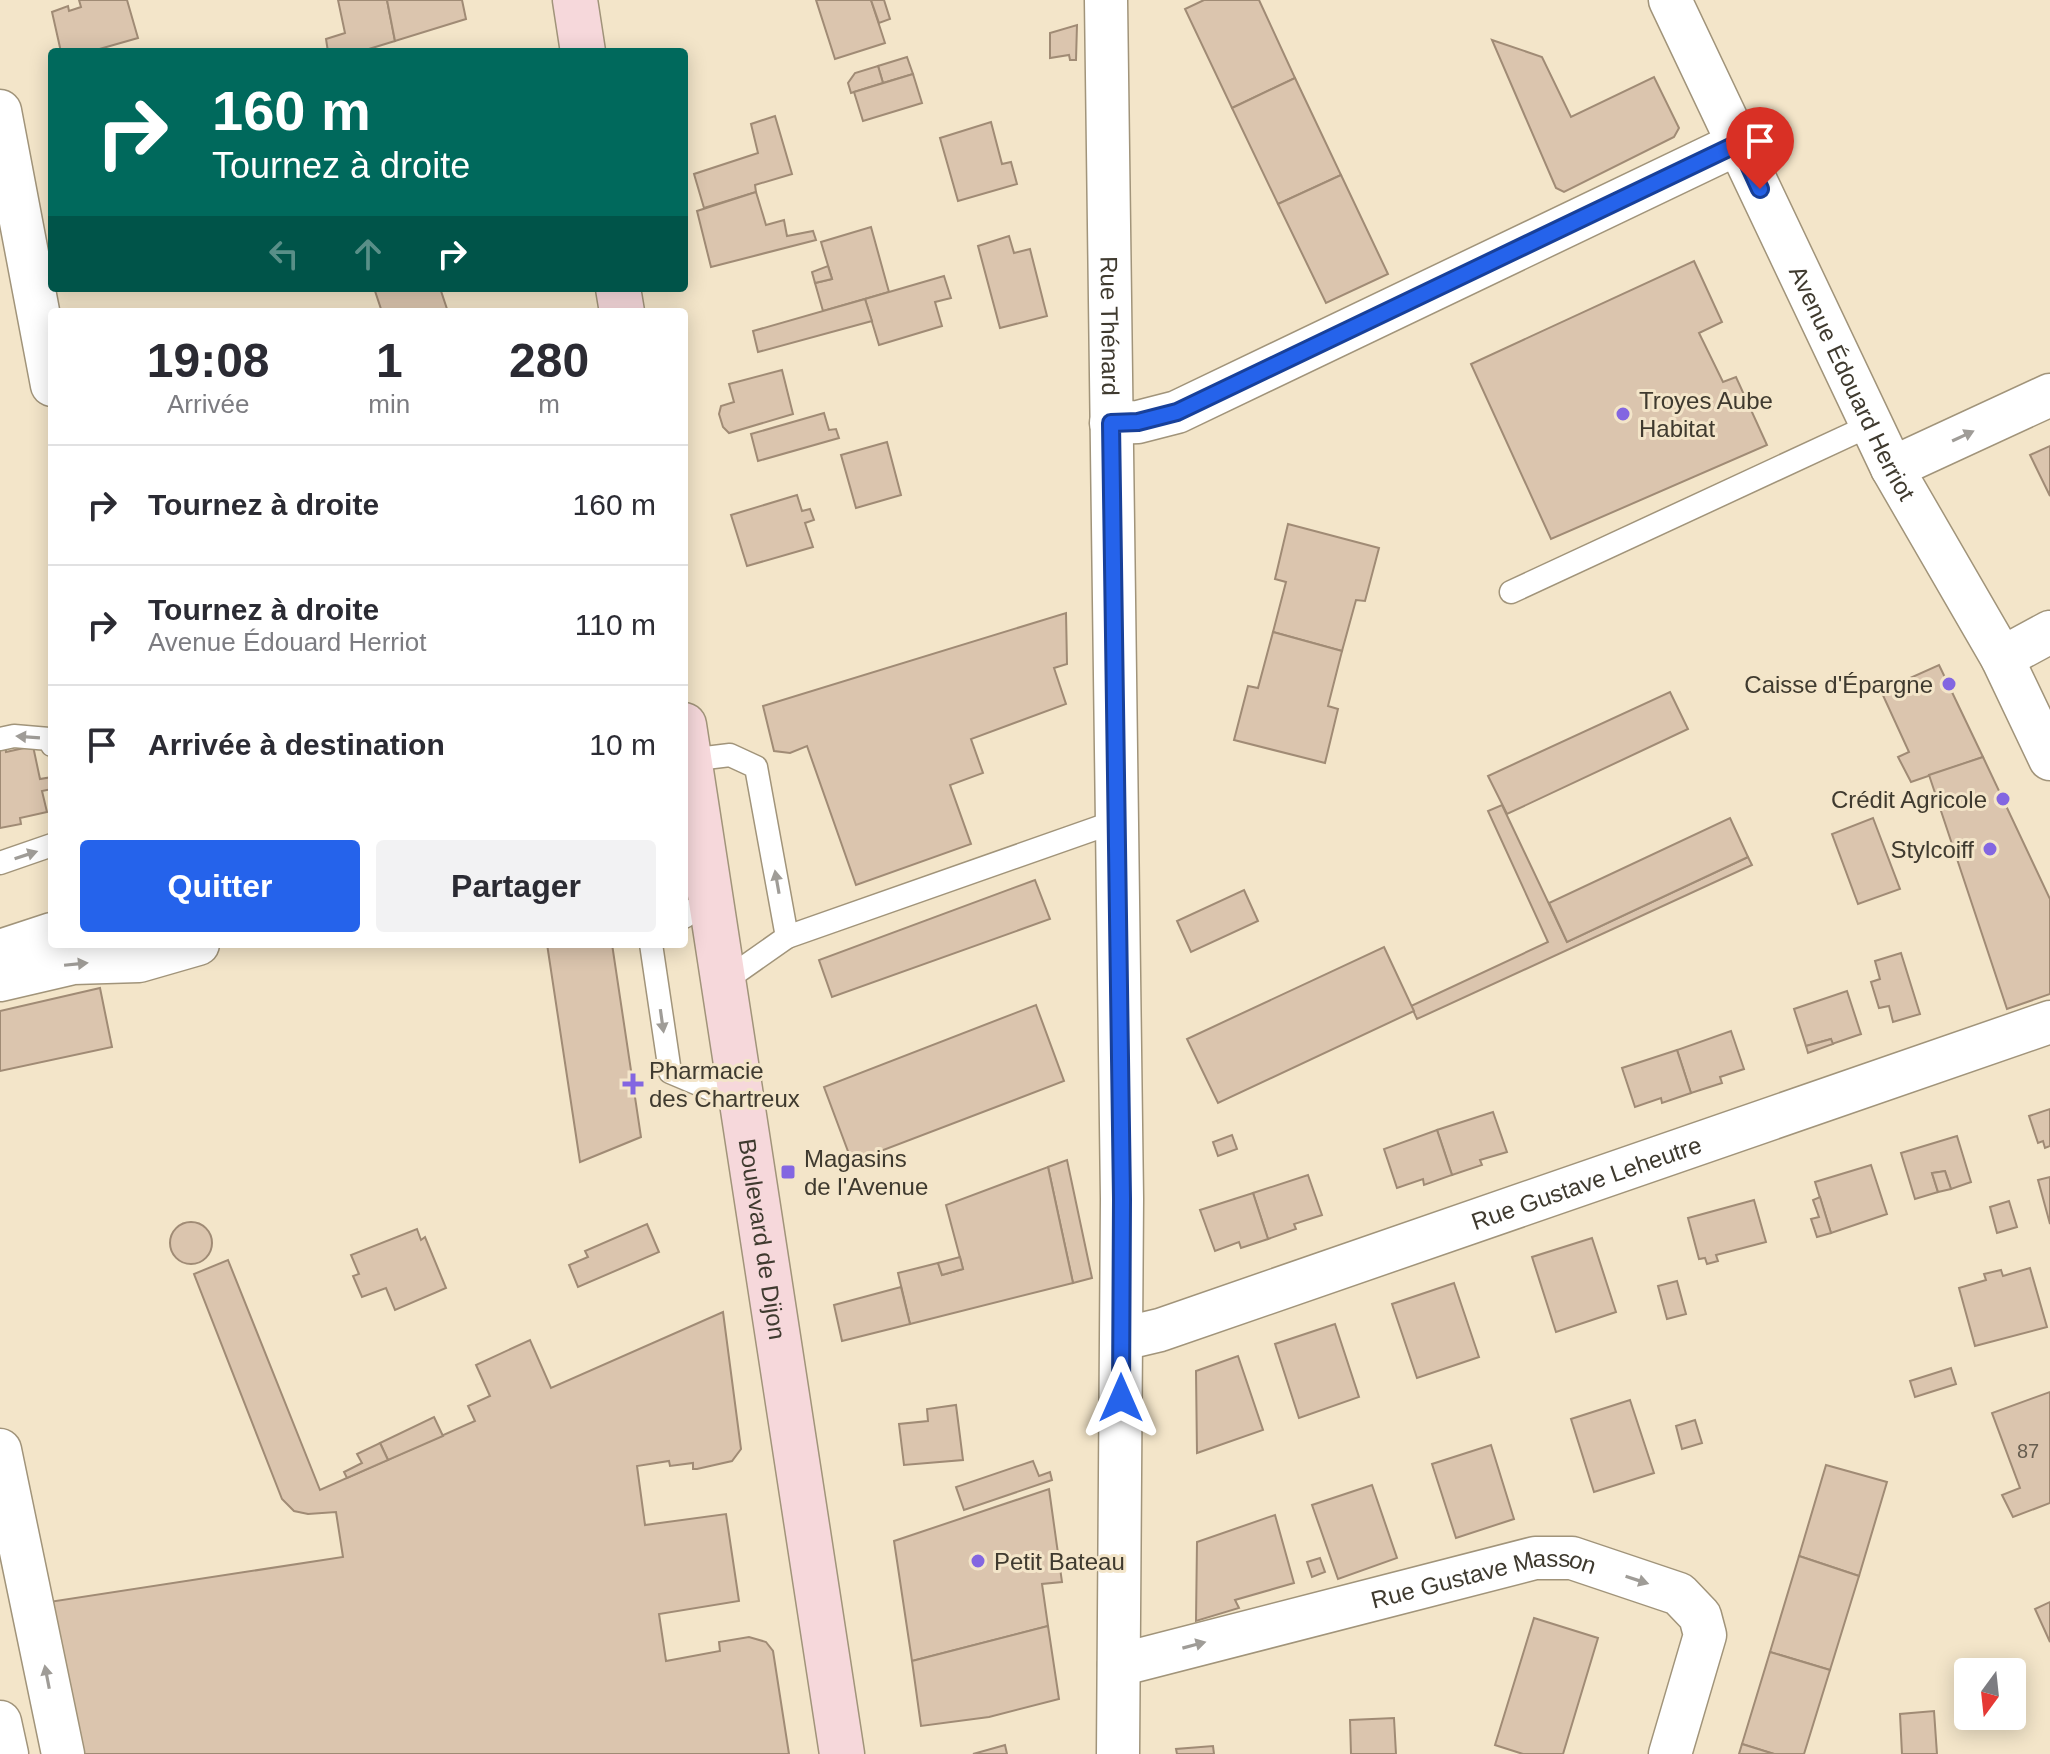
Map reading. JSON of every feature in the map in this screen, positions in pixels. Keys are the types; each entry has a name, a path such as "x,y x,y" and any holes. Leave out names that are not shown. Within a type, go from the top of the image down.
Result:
{"main road":[{"path":"575,0 582,48"},
{"name":"Boulevard de Dijon","path":"688,780 697,907 723,982 842,1754"}],"street":[{"name":"Rue Thénard","path":"1106,0 1122,1339 1118,1754"},
{"name":"Avenue Édouard Herriot","path":"1670,0 1892,468 2002,658 2050,759"},
{"path":"0,111 48,364"},
{"path":"1111,423 1138,422 1177,412 1739,143"},
{"path":"1892,468 2050,395"},
{"path":"2002,658 2050,632"},
{"path":"0,951 48,935"},
{"path":"0,980 73,963 139,961 184,948"},
{"name":"Rue Gustave Leheutre","path":"1122,1339 1188,1320 2050,1022"},
{"path":"0,1450 63,1754"},
{"name":"Rue Gustave Masson","path":"1119,1665 1535,1558 1572,1558 1679,1594 1700,1616 1705,1635 1670,1754"},
{"path":"0,1722 7,1754"}],"lane":[{"path":"1511,592 1871,425"},
{"path":"0,739 14,736 48,739"},
{"path":"688,749 730,755 756,767 787,937"},
{"path":"723,982 787,937 1117,821"},
{"path":"0,863 48,846"},
{"path":"652,948 670,1072 741,1102"}],"building":[{"path":"79,0 127,0 138,38 103,48 60,48 52,12 68,6 69,11 81,7"},
{"path":"338,0 387,0 395,41 372,48 327,48 326,39 345,33"},
{"path":"387,0 462,0 466,19 395,41"},
{"path":"816,0 871,0 885,43 835,59"},
{"path":"871,0 884,0 890,19 879,23"},
{"path":"1204,0 1259,0 1295,78 1232,108 1185,9"},
{"path":"1077,25 1076,60 1070,60 1069,55 1050,58 1050,33"},
{"path":"1492,40 1542,57 1571,117 1654,77 1679,128 1674,137 1564,192 1556,188"},
{"path":"907,57 913,74 883,83 878,66"},
{"path":"878,66 883,83 851,93 848,83 855,73"},
{"path":"913,74 922,103 863,121 854,92"},
{"path":"1295,78 1341,175 1278,204 1232,108"},
{"path":"775,116 792,174 755,185 756,192 704,208 694,174 758,153 751,124"},
{"path":"991,122 1002,164 1011,162 1017,184 958,201 940,138"},
{"path":"1341,175 1388,274 1326,303 1278,204"},
{"path":"756,192 766,225 784,220 787,236 813,231 816,240 711,267 697,211"},
{"path":"871,227 889,292 823,311 815,283 832,279 821,242"},
{"path":"1009,236 1014,253 1030,249 1047,316 1000,328 978,246"},
{"name":"Troyes Aube Habitat","path":"1694,261 1722,322 1699,333 1723,382 1736,377 1767,445 1551,539 1471,364"},
{"path":"828,266 832,279 815,283 812,272"},
{"path":"944,276 951,298 935,302 942,326 879,345 865,299"},
{"path":"375,292 441,292 447,308 381,308"},
{"path":"865,299 872,321 758,352 753,331"},
{"path":"782,370 793,414 729,433 723,427 719,414 721,406 734,402 729,384"},
{"path":"824,413 829,430 836,429 839,438 758,461 751,434"},
{"path":"887,442 901,495 856,508 841,455"},
{"path":"2050,446 2050,496 2030,455"},
{"path":"797,495 802,511 810,509 814,520 805,523 813,547 747,566 731,515"},
{"path":"1288,524 1379,548 1365,601 1356,600 1342,651 1273,632 1286,582 1275,579"},
{"path":"1066,613 1067,664 1054,668 1066,704 971,739 983,773 950,785 971,844 856,885 807,746 790,753 774,751 763,706"},
{"path":"1273,632 1342,651 1328,706 1338,709 1325,763 1234,740 1248,686 1258,688"},
{"path":"1939,665 1983,757 1911,782 1898,757 1909,752 1881,691"},
{"path":"1670,692 1688,729 1507,814 1488,776"},
{"path":"5,745 6,752 33,746 40,779 48,778 48,790 42,791 47,812 20,818 21,824 0,828 0,746"},
{"name":"Stylcoiff","path":"1983,757 2050,899 2050,994 2007,1009 1929,775"},
{"path":"1502,805 1567,942 1748,857 1752,865 1417,1019 1411,1006 1548,942 1488,811"},
{"path":"1730,818 1748,857 1567,942 1549,903"},
{"path":"1873,818 1900,889 1858,904 1832,834"},
{"path":"1035,880 1050,919 832,997 819,960"},
{"path":"1244,890 1258,921 1191,952 1177,921"},
{"path":"1384,947 1414,1011 1218,1103 1187,1039"},
{"path":"548,948 613,948 641,1137 580,1162"},
{"path":"1901,953 1920,1014 1893,1022 1889,1006 1879,1008 1871,982 1880,979 1875,961"},
{"path":"100,988 112,1047 0,1071 0,1011"},
{"path":"1847,991 1861,1034 1832,1044 1831,1039 1806,1046 1794,1009"},
{"path":"1036,1005 1064,1081 852,1162 824,1087"},
{"path":"1731,1031 1744,1069 1720,1077 1722,1083 1691,1093 1677,1050"},
{"path":"1831,1039 1833,1044 1808,1053 1806,1046"},
{"path":"1677,1050 1691,1093 1662,1103 1661,1098 1635,1107 1622,1068"},
{"path":"2050,1109 2050,1146 2045,1148 2043,1141 2038,1143 2029,1116"},
{"path":"1493,1112 1507,1152 1480,1160 1482,1165 1452,1175 1437,1130"},
{"path":"1437,1130 1452,1175 1424,1185 1423,1179 1397,1188 1384,1149"},
{"path":"1232,1135 1237,1149 1218,1156 1213,1142"},
{"path":"1957,1136 1971,1182 1951,1189 1945,1171 1932,1173 1938,1192 1915,1199 1901,1153"},
{"path":"1067,1160 1092,1278 1073,1283 1048,1167"},
{"path":"1871,1165 1887,1214 1831,1233 1815,1182"},
{"path":"1048,1167 1073,1283 910,1324 898,1273 938,1263 942,1275 963,1269 946,1205"},
{"path":"1945,1171 1951,1189 1938,1192 1932,1173"},
{"path":"1308,1175 1322,1215 1294,1224 1296,1229 1268,1239 1253,1193"},
{"path":"2050,1177 2050,1224 2038,1180"},
{"path":"1253,1193 1268,1239 1241,1248 1239,1242 1215,1251 1200,1210"},
{"path":"1820,1197 1831,1233 1817,1237 1811,1219 1819,1217 1813,1200"},
{"path":"1754,1200 1766,1242 1716,1255 1718,1261 1707,1264 1705,1258 1699,1259 1688,1218"},
{"path":"2009,1201 2017,1227 1997,1233 1990,1207"},
{"path":"191,1222 206,1228 212,1243 206,1258 191,1264 176,1258 170,1243 176,1228"},
{"path":"647,1224 659,1252 578,1287 569,1265 588,1257 585,1251"},
{"path":"417,1229 421,1240 425,1237 446,1288 395,1310 386,1288 362,1297 353,1276 359,1274 351,1255"},
{"path":"1592,1238 1616,1312 1556,1332 1532,1257"},
{"path":"960,1257 963,1269 942,1275 938,1263"},
{"path":"228,1260 320,1490 475,1421 468,1406 490,1396 476,1365 530,1340 551,1388 723,1312 741,1449 732,1461 697,1469 693,1469 693,1463 670,1466 669,1461 637,1466 645,1525 726,1514 739,1601 659,1614 666,1661 720,1651 719,1642 749,1637 766,1642 773,1651 789,1754 81,1754 49,1602 343,1557 336,1512 308,1514 294,1511 282,1499 194,1274"},
{"path":"2030,1268 2047,1327 1975,1346 1959,1288 1986,1280 1984,1274 2001,1270 2003,1276"},
{"path":"1677,1281 1686,1314 1667,1319 1658,1286"},
{"path":"1454,1283 1479,1357 1417,1378 1392,1304"},
{"path":"901,1287 910,1324 842,1341 834,1305"},
{"path":"1335,1324 1359,1397 1299,1418 1275,1344"},
{"path":"1238,1356 1263,1430 1197,1453 1196,1371"},
{"path":"1951,1368 1956,1384 1915,1397 1910,1381"},
{"path":"2050,1392 2050,1503 2013,1517 2002,1495 2020,1488 1992,1413"},
{"path":"1630,1400 1654,1473 1594,1492 1571,1419"},
{"path":"956,1405 963,1460 904,1465 899,1424 928,1421 927,1409"},
{"path":"434,1417 443,1436 388,1460 380,1443"},
{"path":"1695,1420 1702,1443 1682,1449 1676,1426"},
{"path":"380,1443 388,1460 347,1478 344,1472 362,1463 357,1454"},
{"path":"1491,1445 1514,1519 1456,1538 1432,1464"},
{"path":"1033,1461 1039,1476 1050,1472 1052,1480 964,1510 956,1487"},
{"path":"1826,1465 1887,1482 1859,1576 1799,1556"},
{"path":"1372,1485 1397,1558 1338,1579 1312,1505"},
{"name":"Petit Bateau","path":"1049,1489 1062,1582 1042,1584 1048,1626 912,1661 894,1541"},
{"path":"1275,1515 1294,1583 1235,1600 1239,1608 1196,1621 1197,1542"},
{"path":"1799,1556 1859,1576 1830,1670 1770,1652"},
{"path":"1320,1558 1325,1572 1312,1577 1307,1562"},
{"path":"2050,1602 2050,1642 2035,1609"},
{"path":"1534,1618 1598,1638 1563,1754 1523,1754 1495,1745"},
{"path":"1048,1626 1059,1699 989,1717 921,1726 912,1661"},
{"path":"1770,1652 1830,1670 1804,1754 1774,1754 1742,1744"},
{"path":"1934,1711 1937,1754 1902,1754 1900,1714"},
{"path":"1394,1718 1396,1754 1351,1754 1350,1720"},
{"path":"1742,1744 1774,1754 1739,1754"},
{"path":"1005,1745 1007,1754 973,1754"},
{"path":"1213,1746 1214,1754 1177,1754 1176,1749"}],"place":[{"name":"Troyes Aube Habitat","path":"1623,414"},
{"name":"Caisse d'Épargne","path":"1949,684"},
{"name":"Crédit Agricole","path":"2003,799"},
{"name":"Stylcoiff","path":"1990,849"},
{"name":"Pharmacie des Chartreux","path":"633,1084"},
{"name":"Magasins de l'Avenue","path":"788,1172"},
{"name":"Petit Bateau","path":"978,1561"}],"route":[{"path":"1121,1398 1122,1199 1111,423 1138,422 1177,412 1739,143 1760,189"}]}
